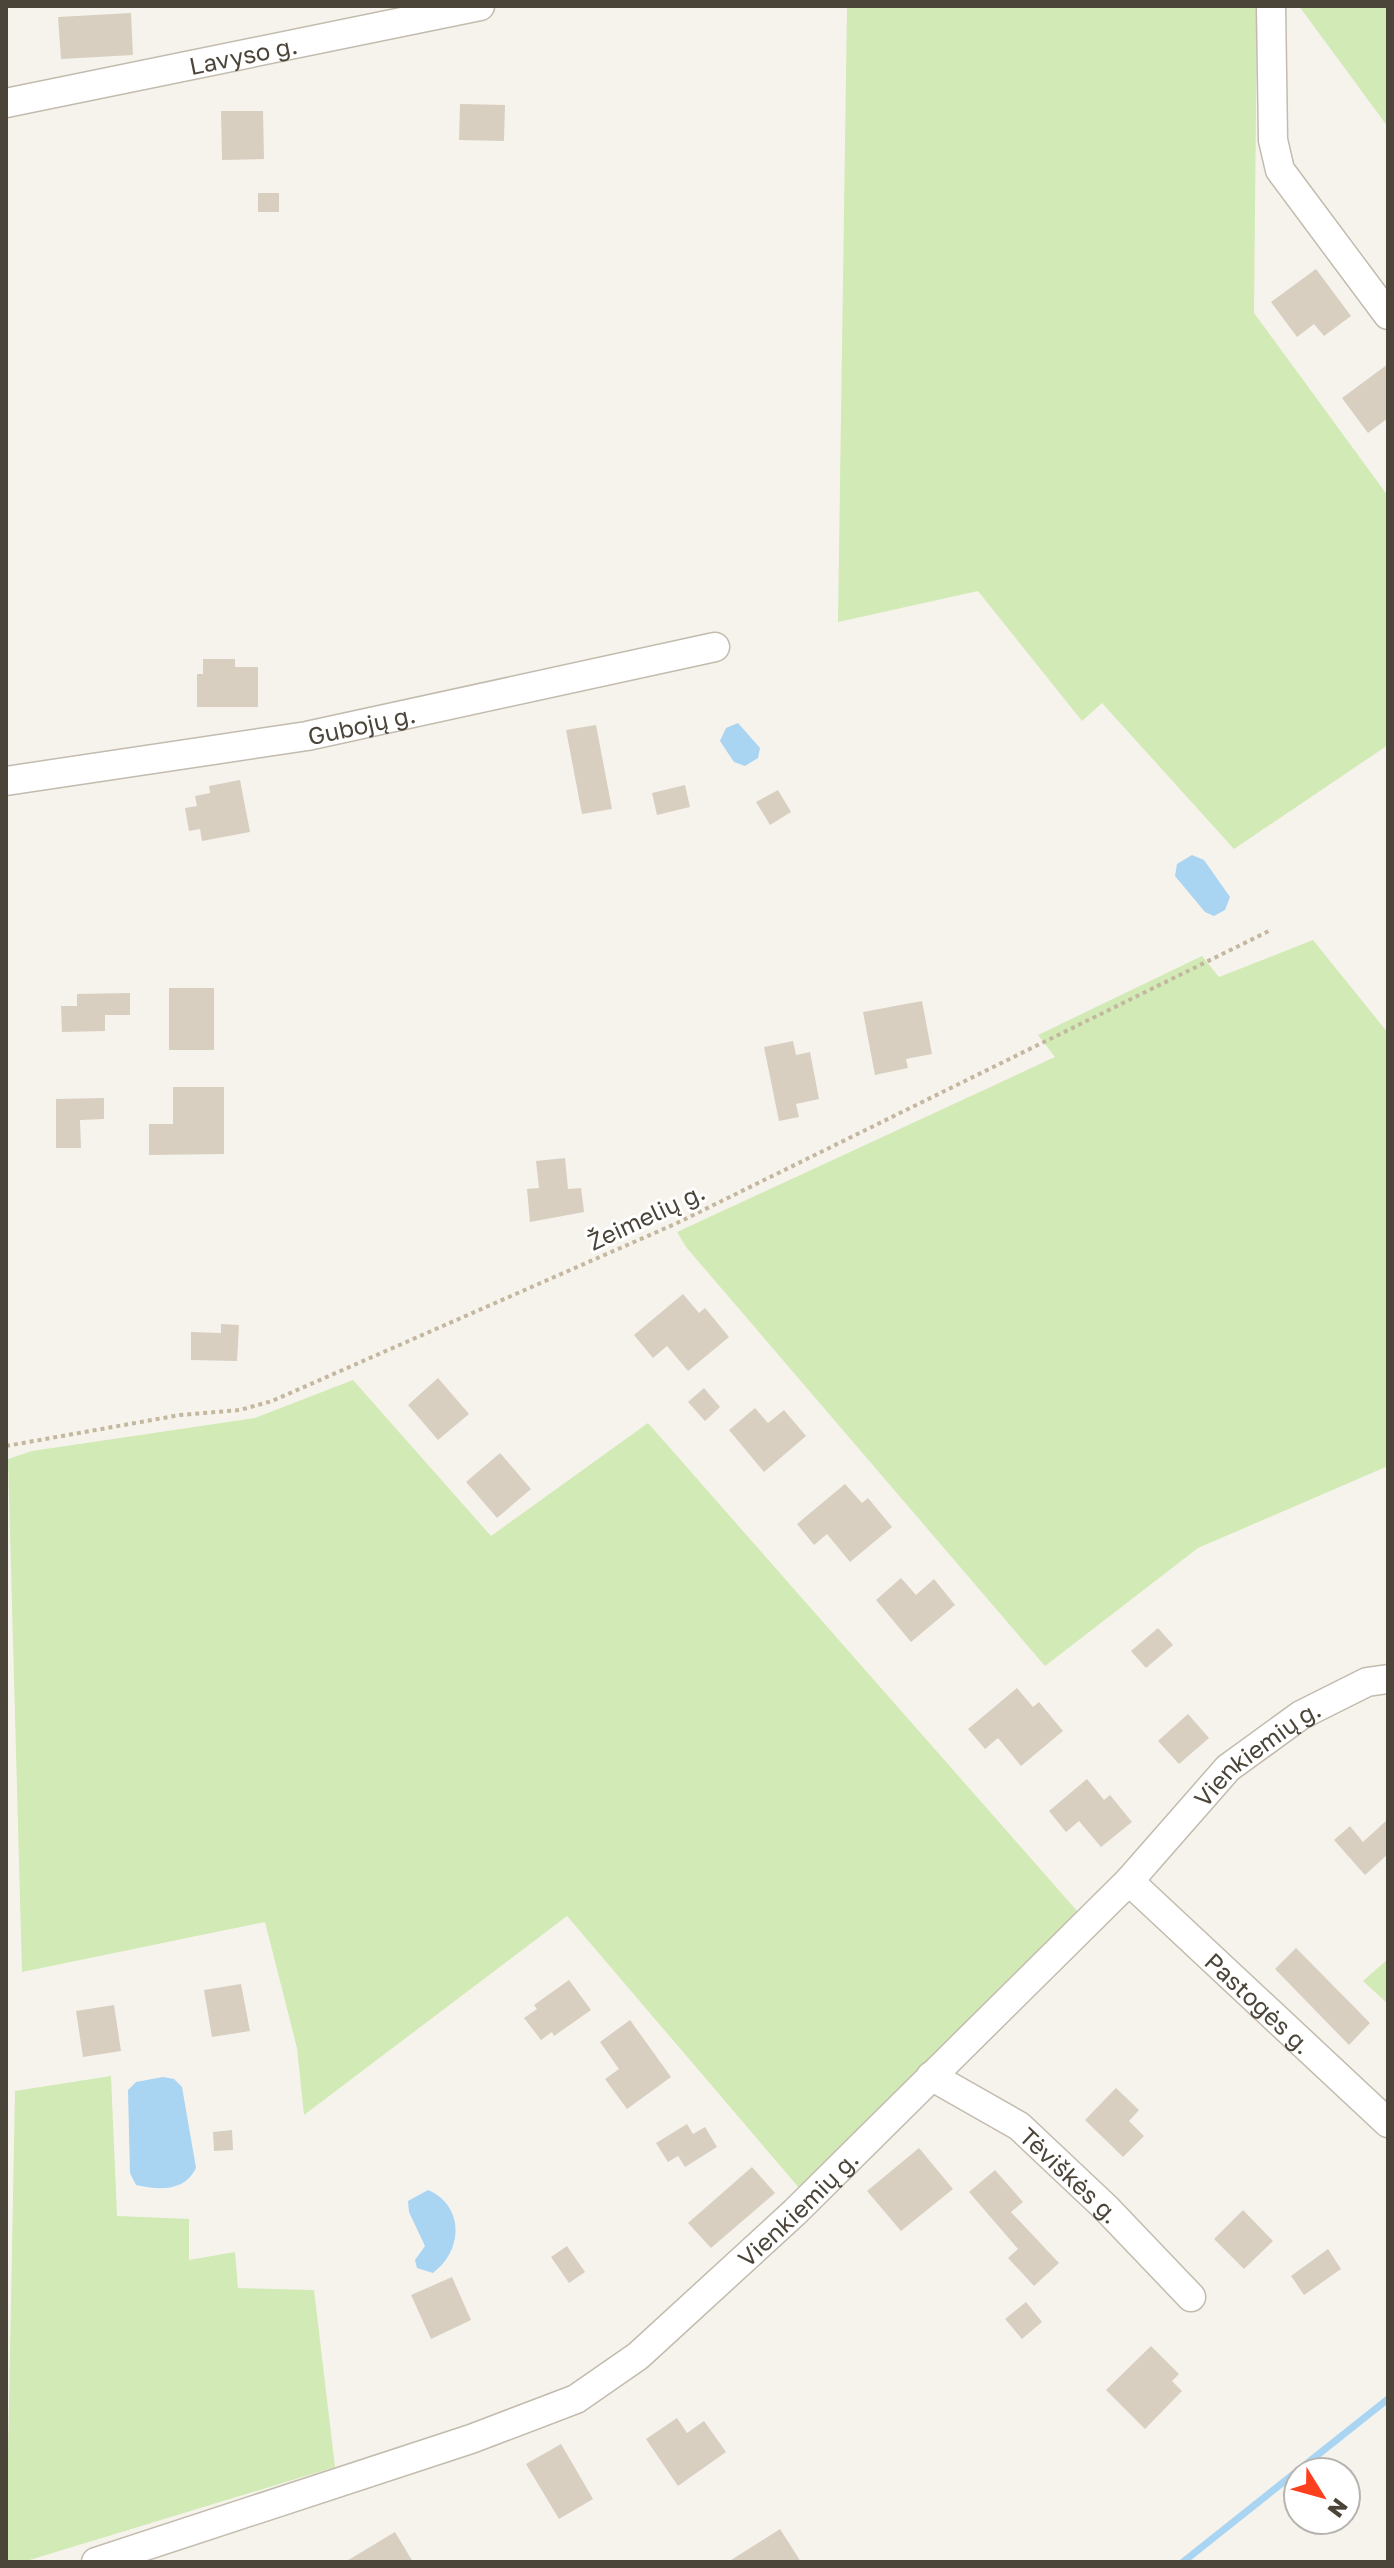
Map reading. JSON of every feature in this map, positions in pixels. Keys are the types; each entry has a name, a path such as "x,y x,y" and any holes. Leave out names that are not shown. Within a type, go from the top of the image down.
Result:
{"street":[{"name":"Lavyso g.","path":"6,103 480,6"},
{"path":"1271,6 1273,140 1280,170 1388,315"},
{"name":"Gubojų g.","path":"6,781 307,736 715,647"},
{"name":"Vienkiemių g.","path":"96,2562 471,2439 576,2399 638,2356 795,2212 1129,1881 1228,1768 1301,1715 1367,1682 1388,1679"},
{"name":"Pastogės g.","path":"1129,1881 1388,2123"},
{"name":"Tėviškės g.","path":"931,2076 1019,2126 1106,2208 1191,2297"}],"path":[{"name":"Žeimelių g.","path":"6,1446 180,1415 240,1410 272,1401 675,1224 1271,930"}],"green space":[{"path":"847,6 1257,6 1254,313 1388,496 1388,745 1234,849 1102,703 1082,721 978,591 838,622"},
{"path":"1299,6 1388,6 1388,127"},
{"path":"1313,940 1388,1033 1388,1466 1198,1548 1045,1666 686,1247 677,1232 1055,1057 1038,1035 1202,956 1219,977"},
{"path":"353,1380 491,1536 648,1423 1078,1912 800,2189 567,1916 304,2115 297,2048 265,1922 22,1972 8,1459 32,1451 255,1418"},
{"path":"1388,1959 1388,2004 1363,1981"},
{"path":"111,2076 117,2216 189,2219 189,2260 235,2252 238,2288 314,2290 335,2467 23,2562 6,2562 15,2091"}],"water":[{"path":"738,723 760,748 758,758 745,766 734,762 720,741 726,728"},
{"path":"1192,855 1204,860 1230,897 1225,910 1214,916 1205,912 1175,876 1177,864"},
{"path":"163,2077 174,2079 182,2087 196,2168 178,2185 153,2188 136,2185 130,2173 128,2090 136,2082"},
{"path":"428,2190 449,2207 456,2229 450,2253 433,2273 417,2268 415,2260 425,2246 409,2212 408,2201"}],"building":[{"path":"131,13 133,55 61,59 58,17"},
{"path":"460,104 505,105 504,141 459,140"},
{"path":"221,111 263,111 264,159 222,160"},
{"path":"258,193 279,193 279,212 258,212"},
{"path":"1316,269 1351,316 1324,336 1314,324 1297,337 1271,302"},
{"path":"1388,364 1388,418 1368,433 1342,398"},
{"path":"203,659 235,659 235,667 258,667 258,707 197,707 197,674 203,674"},
{"path":"596,725 612,809 582,814 566,730"},
{"path":"240,780 250,832 202,841 200,829 189,831 185,808 197,806 195,796 210,793 209,786"},
{"path":"685,785 690,807 657,815 652,793"},
{"path":"778,790 791,812 770,825 756,802"},
{"path":"169,988 214,988 214,1050 169,1050"},
{"path":"130,993 130,1015 105,1015 105,1031 62,1032 61,1006 77,1006 77,994"},
{"path":"922,1001 932,1054 906,1059 908,1068 875,1075 863,1012"},
{"path":"793,1041 796,1055 810,1052 819,1099 796,1104 799,1117 779,1121 764,1047"},
{"path":"173,1087 224,1087 224,1154 149,1155 149,1124 173,1124"},
{"path":"104,1098 104,1119 80,1120 81,1148 56,1148 56,1099"},
{"path":"565,1158 568,1189 581,1188 584,1212 530,1222 527,1189 539,1188 536,1161"},
{"path":"683,1294 699,1313 705,1308 729,1337 688,1371 667,1346 653,1358 634,1335"},
{"path":"221,1324 239,1325 237,1361 191,1360 191,1332 221,1333"},
{"path":"438,1378 469,1414 438,1440 408,1405"},
{"path":"704,1388 720,1407 705,1421 688,1402"},
{"path":"755,1408 768,1423 784,1410 806,1436 764,1472 729,1430"},
{"path":"500,1453 531,1489 497,1518 466,1482"},
{"path":"845,1484 862,1503 868,1498 892,1527 850,1562 827,1534 814,1545 797,1524"},
{"path":"901,1578 916,1595 934,1579 955,1605 911,1642 876,1600"},
{"path":"1158,1628 1173,1645 1146,1668 1131,1651"},
{"path":"1017,1688 1033,1707 1039,1702 1063,1731 1021,1766 998,1738 985,1749 968,1729"},
{"path":"1188,1714 1209,1738 1179,1764 1158,1741"},
{"path":"1087,1779 1104,1800 1110,1795 1132,1822 1101,1847 1079,1821 1066,1832 1049,1811"},
{"path":"1388,1819 1388,1854 1365,1875 1334,1840 1350,1826 1363,1842"},
{"path":"1296,1948 1370,2023 1349,2045 1275,1969"},
{"path":"569,1980 591,2010 554,2036 552,2032 541,2040 524,2018 537,2009 534,2005"},
{"path":"241,1984 250,2031 212,2037 204,1990"},
{"path":"114,2005 121,2051 83,2057 76,2011"},
{"path":"630,2020 671,2077 627,2109 605,2079 619,2069 600,2042"},
{"path":"1116,2088 1139,2110 1129,2121 1144,2136 1123,2157 1085,2120"},
{"path":"687,2124 693,2134 705,2127 717,2147 685,2167 678,2156 668,2162 656,2143"},
{"path":"232,2130 233,2150 214,2151 213,2132"},
{"path":"919,2148 953,2189 901,2231 867,2191"},
{"path":"752,2167 775,2193 711,2248 688,2223"},
{"path":"995,2170 1023,2202 1011,2212 1059,2263 1034,2286 1008,2258 1018,2249 969,2192"},
{"path":"1243,2210 1273,2241 1244,2269 1214,2239"},
{"path":"567,2246 585,2272 569,2283 551,2257"},
{"path":"1328,2249 1341,2269 1304,2295 1291,2276"},
{"path":"452,2277 471,2320 431,2339 411,2295"},
{"path":"1026,2302 1042,2322 1022,2339 1005,2319"},
{"path":"1151,2346 1179,2374 1172,2381 1182,2391 1145,2429 1106,2390"},
{"path":"677,2418 687,2433 704,2421 726,2452 678,2486 646,2439"},
{"path":"561,2444 593,2499 559,2519 526,2464"},
{"path":"780,2529 801,2562 728,2562"},
{"path":"395,2532 413,2562 345,2562"}],"waterway":[{"path":"1183,2562 1388,2399"}]}
